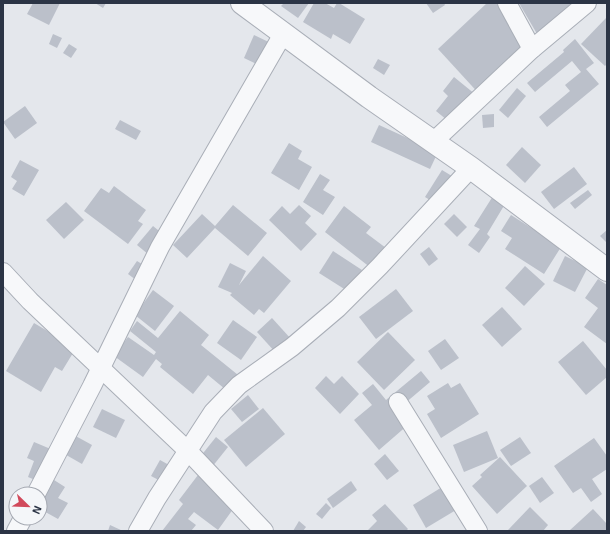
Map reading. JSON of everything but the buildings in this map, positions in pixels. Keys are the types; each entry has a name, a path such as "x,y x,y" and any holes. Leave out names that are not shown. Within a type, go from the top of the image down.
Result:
{"street":[{"path":"242,3 369,97 471,168 607,270"},
{"path":"507,3 532,49"},
{"path":"434,141 532,49 587,3"},
{"path":"40,486 92,386 160,247 283,34"},
{"path":"138,531 213,412 239,385 292,347 338,308 380,266 471,168"},
{"path":"3,272 30,301 188,451 264,531"},
{"path":"398,402 478,531"}]}
